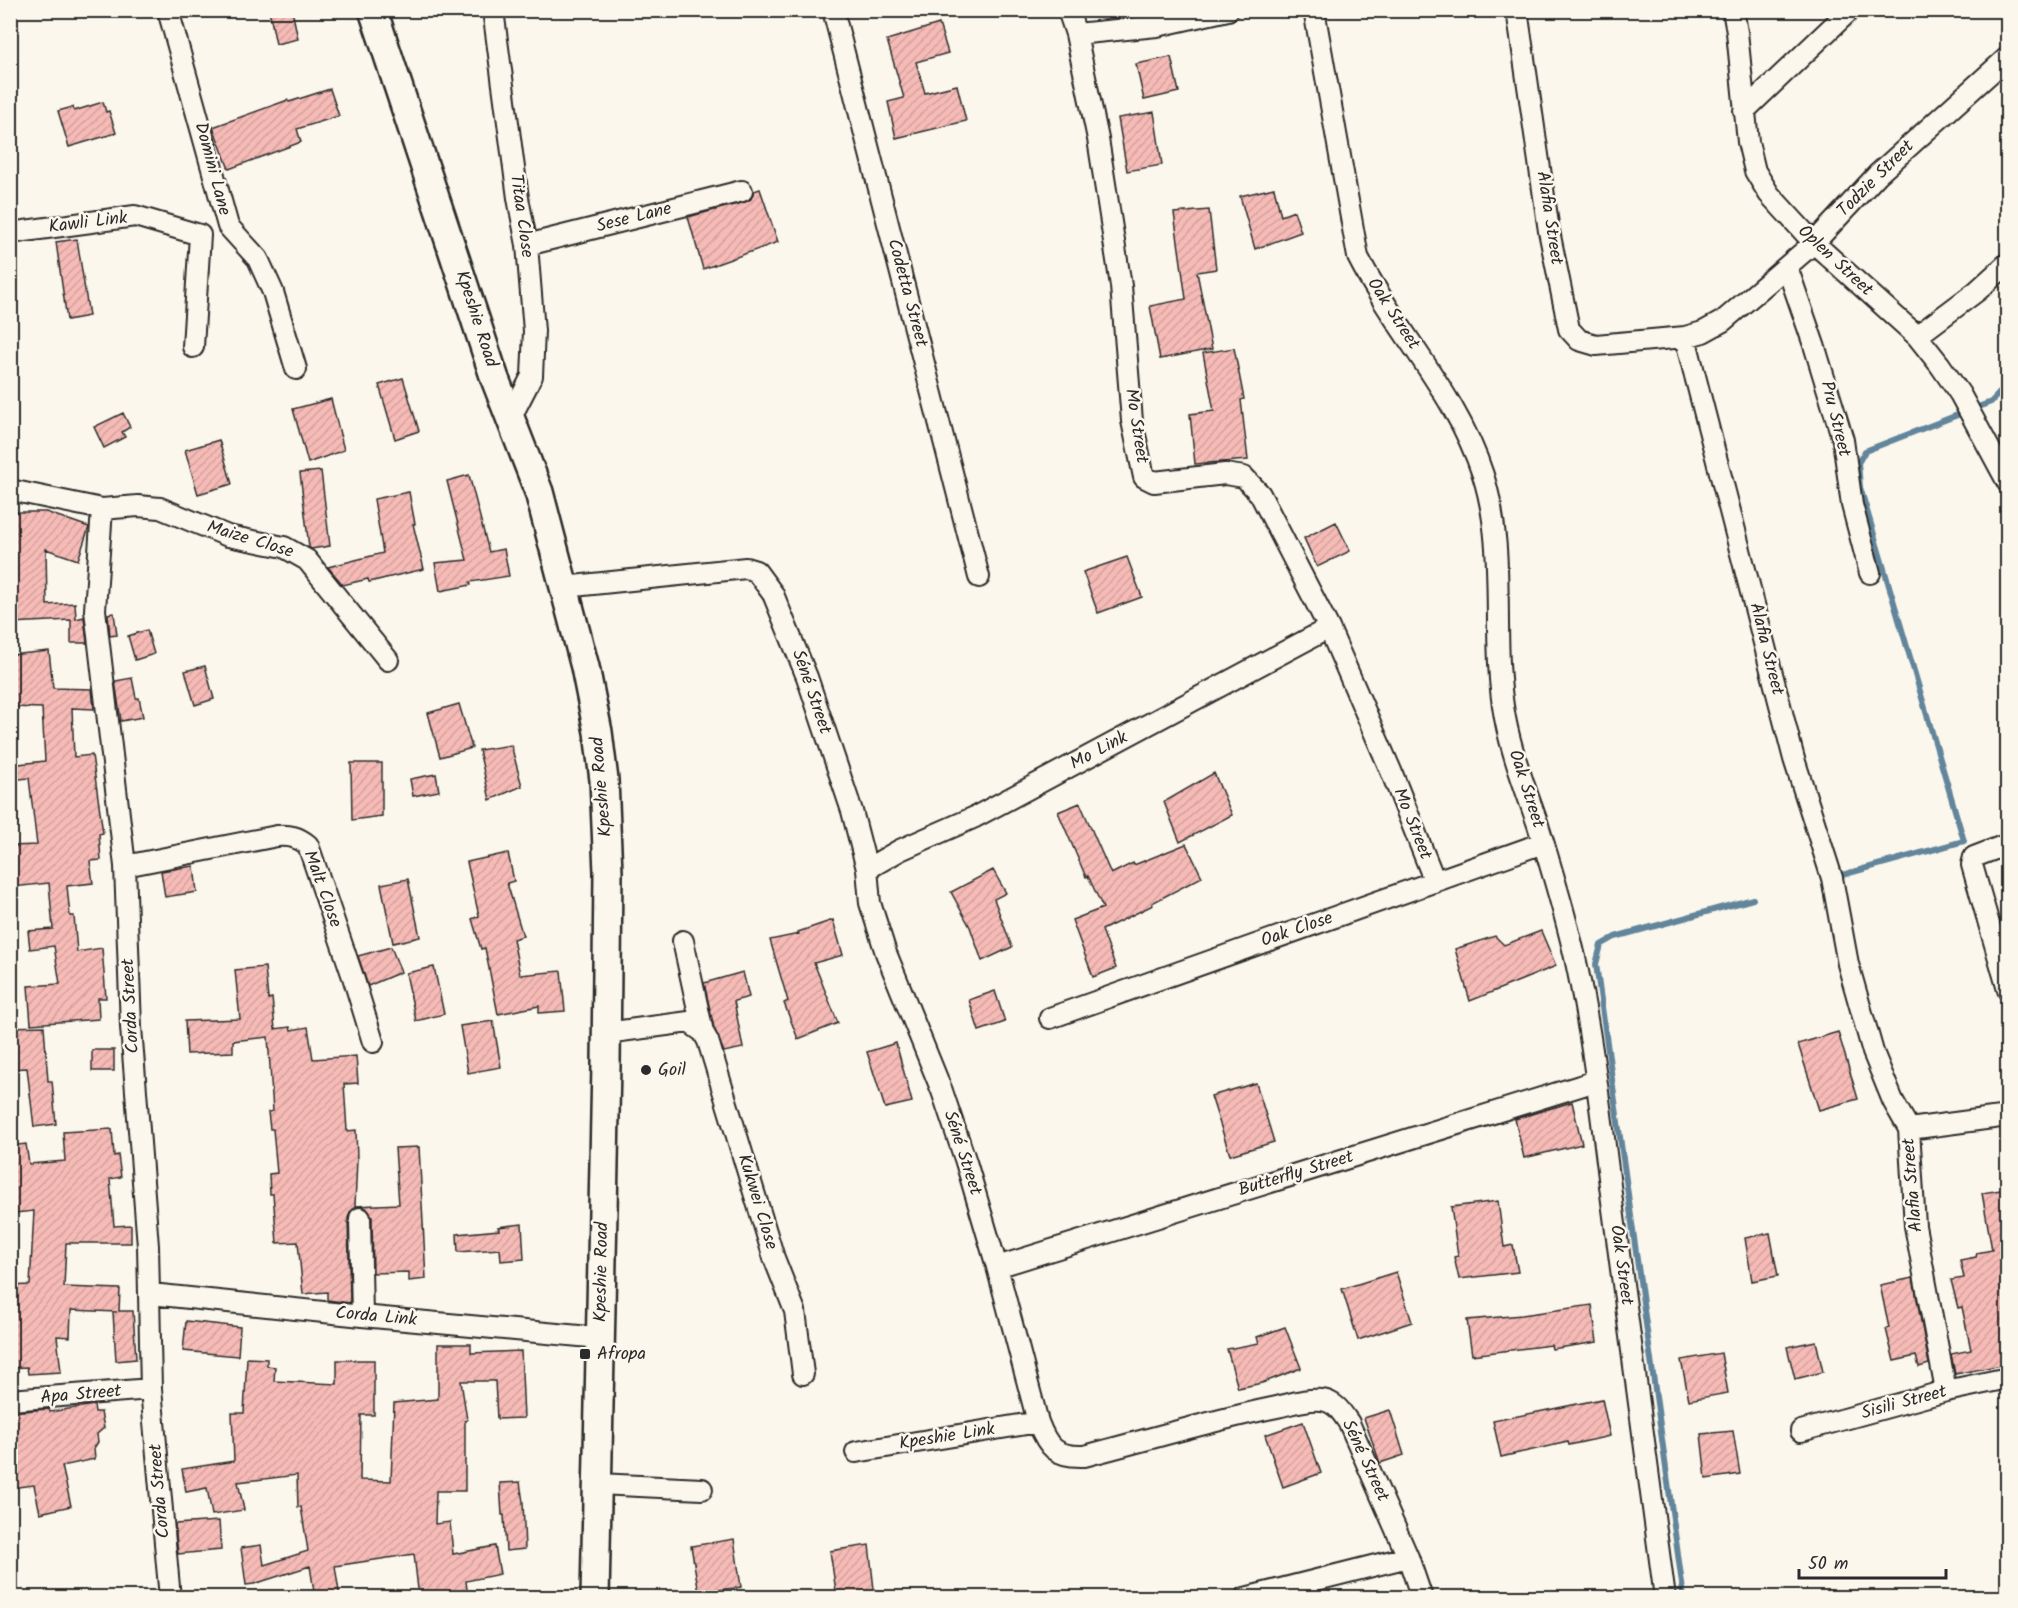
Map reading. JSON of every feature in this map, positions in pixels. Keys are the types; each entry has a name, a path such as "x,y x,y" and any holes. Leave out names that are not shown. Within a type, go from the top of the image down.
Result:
{"street":[{"name":"Domini Lane","path":"168,10 228,226 200,235 193,348"},
{"name":"Kpeshie Road","path":"373,10 495,379 539,492 585,667 598,732 604,780 608,872 595,1598"},
{"name":"Titaa Close","path":"493,10 518,198 527,245 534,331 532,376 511,417"},
{"name":"Codetta Street","path":"833,10 979,577"},
{"name":"Mo Street","path":"1068,10 1076,34 1098,139 1120,286 1132,421 1144,477 1154,482 1225,474 1244,477 1260,494 1329,628 1391,771 1435,882"},
{"path":"1076,34 1156,26 1228,10"},
{"name":"Oak Street","path":"1314,10 1359,257 1371,283 1462,423 1483,476 1497,561 1501,684 1505,718 1574,953 1596,1081 1665,1598"},
{"name":"Alafia Street","path":"1517,10 1549,231 1569,329 1579,340 1596,345 1685,337 1794,759 1832,878 1848,964 1873,1052 1893,1101 1909,1129 1915,1226 1946,1391"},
{"name":"Oplen Street","path":"1732,10 1737,32 1748,142 1755,171 1769,194 1814,243 1917,336 1940,365 1964,402 2007,483"},
{"path":"1744,111 1850,10"},
{"name":"Todzie Street","path":"1685,337 1703,332 1723,321 1787,267 1814,243 1878,174 2007,57"},
{"name":"Sese Lane","path":"527,245 742,191"},
{"name":"Kawli Link","path":"10,233 135,216 200,235"},
{"path":"228,226 258,259 273,292 296,369"},
{"path":"1917,336 1977,291 2007,263"},
{"name":"Pru Street","path":"1787,267 1843,440 1852,505 1870,573"},
{"path":"10,490 102,509"},
{"name":"Maize Close","path":"102,509 138,506 160,508 228,536 284,547 307,560 388,660"},
{"name":"Corda Street","path":"102,509 95,610 125,866 131,1027 151,1294 152,1389 170,1598"},
{"name":"Séné Street","path":"564,587 746,568 756,571 773,594 796,647 852,811 867,869 870,903 886,953 942,1091 966,1162 997,1267 1038,1422 1046,1440 1063,1455 1084,1456 1309,1400 1332,1403 1340,1409 1349,1423 1408,1557 1422,1598"},
{"name":"Mo Link","path":"867,869 900,850 975,817 1329,628"},
{"name":"Malt Close","path":"125,866 277,836 289,835 300,839 308,845 373,1042"},
{"name":"Oak Close","path":"1050,1018 1543,843"},
{"path":"2007,844 1974,857 1972,865 2007,990"},
{"name":"Kukwei Close","path":"683,941 703,1032 774,1258 795,1311 803,1374"},
{"path":"606,1033 689,1022 703,1032"},
{"name":"Butterfly Street","path":"997,1267 1596,1081"},
{"path":"1909,1129 2007,1116"},
{"path":"360,1218 362,1316"},
{"name":"Corda Link","path":"151,1294 601,1338"},
{"name":"Sisili Street","path":"1801,1431 1946,1391 2007,1378"},
{"name":"Apa Street","path":"10,1400 152,1389"},
{"name":"Kpeshie Link","path":"856,1452 1038,1422"},
{"path":"598,1484 702,1489"},
{"path":"1245,1598 1408,1557"}],"building":[{"path":"269,10 292,10 298,39 276,44"},
{"path":"939,24 948,53 916,62 925,93 957,85 966,121 896,138 888,102 904,98 887,40"},
{"path":"1171,57 1179,92 1144,100 1136,64"},
{"path":"330,89 339,116 297,129 301,142 229,169 213,127 288,100 289,102"},
{"path":"103,102 106,112 109,111 116,133 69,147 58,111 73,107 74,111"},
{"path":"1154,112 1162,165 1127,171 1118,118"},
{"path":"1274,188 1281,216 1294,211 1301,232 1255,249 1240,196"},
{"path":"760,189 778,242 703,269 688,217 745,202 751,199 754,191"},
{"path":"1209,210 1216,269 1197,272 1212,349 1160,359 1150,306 1186,299 1174,213"},
{"path":"77,239 89,316 67,320 56,242"},
{"path":"1234,348 1244,399 1241,400 1248,460 1195,464 1190,414 1214,411 1203,353"},
{"path":"403,378 419,431 395,439 379,385"},
{"path":"331,399 344,450 308,463 293,409"},
{"path":"123,413 130,427 122,432 125,437 104,448 94,427"},
{"path":"219,440 232,484 198,494 185,450"},
{"path":"321,471 330,546 311,549 300,473"},
{"path":"469,475 489,552 504,549 509,576 470,582 471,585 440,591 435,563 467,560 447,481"},
{"path":"409,492 415,524 413,524 424,569 369,582 368,579 343,585 328,567 383,553 374,499"},
{"path":"10,512 46,512 89,527 78,560 46,549 47,605 75,603 76,619 84,617 87,643 71,643 71,620 10,623"},
{"path":"1336,522 1350,551 1317,567 1304,538"},
{"path":"1127,557 1142,597 1098,613 1083,572"},
{"path":"114,613 117,635 110,636 108,614"},
{"path":"147,630 154,654 135,660 128,636"},
{"path":"49,651 53,688 92,689 94,709 72,708 74,757 92,755 103,833 99,834 101,860 90,861 93,883 67,886 70,916 74,916 77,952 102,948 106,998 98,998 99,1019 31,1024 28,986 60,984 54,946 30,949 28,931 53,929 49,883 13,887 11,846 37,845 29,778 10,780 10,765 45,761 42,708 10,707 10,655"},
{"path":"205,666 214,699 195,705 185,671"},
{"path":"132,678 143,717 121,721 115,681"},
{"path":"459,704 472,748 440,757 428,713"},
{"path":"511,745 522,786 490,800 479,750"},
{"path":"351,763 382,763 382,816 352,820"},
{"path":"1214,773 1232,815 1180,842 1164,802"},
{"path":"436,774 439,791 413,796 410,779"},
{"path":"1080,803 1111,874 1133,863 1134,865 1186,844 1202,877 1102,930 1116,968 1093,977 1072,920 1103,908 1088,876 1086,877 1058,812"},
{"path":"508,853 514,881 507,883 523,936 513,939 520,975 561,971 565,1011 539,1013 539,1006 498,1014 485,948 481,949 472,919 479,916 467,862"},
{"path":"194,866 197,892 165,897 161,871"},
{"path":"993,870 1006,893 994,899 1012,947 982,961 970,927 951,892"},
{"path":"408,879 420,937 393,943 381,884"},
{"path":"833,920 843,955 814,963 838,1023 798,1039 784,1003 788,1001 770,940 799,934 798,932"},
{"path":"1541,931 1556,966 1470,1001 1455,949 1495,936 1504,945"},
{"path":"391,947 401,972 368,986 358,956"},
{"path":"265,967 268,999 272,998 275,1029 290,1027 291,1030 308,1027 313,1059 356,1056 358,1083 344,1084 347,1131 356,1130 355,1206 399,1204 395,1148 419,1147 426,1279 409,1281 409,1272 373,1273 372,1217 366,1208 359,1206 350,1212 348,1218 350,1303 327,1300 327,1292 303,1294 298,1242 277,1243 273,1194 270,1194 269,1174 277,1173 273,1129 270,1129 268,1112 273,1111 268,1037 233,1041 233,1052 187,1054 185,1021 240,1019 235,970"},
{"path":"434,967 444,1014 416,1021 406,973"},
{"path":"743,972 749,997 734,1001 743,1048 724,1052 714,1028 704,983"},
{"path":"995,991 1005,1022 979,1031 969,1000"},
{"path":"493,1021 501,1067 468,1073 460,1026"},
{"path":"44,1026 48,1081 52,1081 56,1124 34,1127 27,1068 10,1069 10,1027"},
{"path":"1838,1032 1858,1099 1819,1110 1798,1044"},
{"path":"896,1043 912,1102 885,1108 867,1052"},
{"path":"92,1050 114,1050 114,1071 92,1071"},
{"path":"1256,1083 1274,1142 1230,1155 1211,1096"},
{"path":"1572,1102 1582,1144 1524,1158 1515,1119"},
{"path":"112,1129 114,1156 118,1155 121,1177 110,1179 114,1226 131,1225 131,1243 66,1243 64,1287 120,1289 119,1311 133,1311 136,1359 116,1361 113,1312 117,1312 71,1310 70,1337 57,1336 61,1372 28,1374 27,1367 10,1368 10,1286 30,1285 34,1211 15,1213 10,1146 26,1144 29,1164 65,1161 63,1132"},
{"path":"2007,1189 2007,1364 1955,1374 1951,1354 1971,1350 1962,1307 1958,1308 1951,1280 1964,1278 1960,1260 1976,1257 1977,1253 1992,1250 1982,1193"},
{"path":"1498,1201 1504,1247 1513,1245 1518,1272 1459,1279 1454,1257 1458,1256 1451,1207"},
{"path":"522,1224 524,1259 501,1261 500,1249 458,1252 457,1234 499,1230 498,1227"},
{"path":"1770,1233 1778,1276 1752,1281 1745,1238"},
{"path":"1396,1272 1412,1322 1358,1340 1342,1289"},
{"path":"1913,1278 1929,1364 1919,1367 1916,1356 1894,1361 1886,1329 1889,1328 1880,1285"},
{"path":"1592,1305 1597,1342 1552,1349 1551,1345 1472,1355 1467,1320"},
{"path":"186,1321 240,1327 238,1356 183,1351"},
{"path":"1285,1327 1301,1368 1262,1383 1238,1388 1227,1349 1259,1343 1257,1337"},
{"path":"1816,1341 1823,1372 1795,1379 1787,1347"},
{"path":"438,1344 471,1344 471,1353 521,1351 524,1418 497,1419 495,1381 461,1381 467,1420 465,1421 465,1491 436,1491 435,1524 450,1522 453,1554 495,1546 500,1574 466,1581 468,1598 419,1598 414,1554 335,1566 340,1598 315,1598 310,1566 246,1585 241,1548 261,1545 264,1565 308,1551 301,1507 298,1507 297,1475 238,1482 244,1510 212,1515 207,1488 186,1492 182,1469 234,1461 232,1413 244,1413 247,1358 267,1359 267,1366 275,1367 274,1381 337,1384 337,1360 374,1360 374,1415 361,1415 360,1480 391,1481 394,1403 438,1399"},
{"path":"1721,1353 1728,1393 1689,1400 1681,1360"},
{"path":"1602,1399 1610,1436 1569,1445 1568,1442 1501,1457 1493,1421"},
{"path":"94,1405 95,1412 101,1412 104,1428 97,1434 98,1442 94,1448 95,1459 62,1466 71,1506 40,1513 34,1485 10,1488 10,1412 49,1409 50,1412"},
{"path":"1390,1410 1404,1455 1380,1463 1364,1418"},
{"path":"1303,1422 1321,1473 1283,1487 1265,1435"},
{"path":"1733,1431 1740,1474 1706,1479 1701,1434"},
{"path":"520,1482 525,1549 506,1551 500,1483"},
{"path":"219,1521 221,1550 178,1554 175,1524"},
{"path":"734,1539 741,1587 699,1593 691,1546"},
{"path":"869,1545 875,1598 837,1598 830,1551"}],"waterway":[{"path":"1842,875 1964,841 1860,487 1858,463 1865,451 1991,402 2008,384"},
{"path":"1684,1598 1596,964 1601,945 1615,937 1753,899"}],"place":[{"name":"Goil","path":"646,1070"},
{"name":"Afropa","path":"585,1354"}]}
